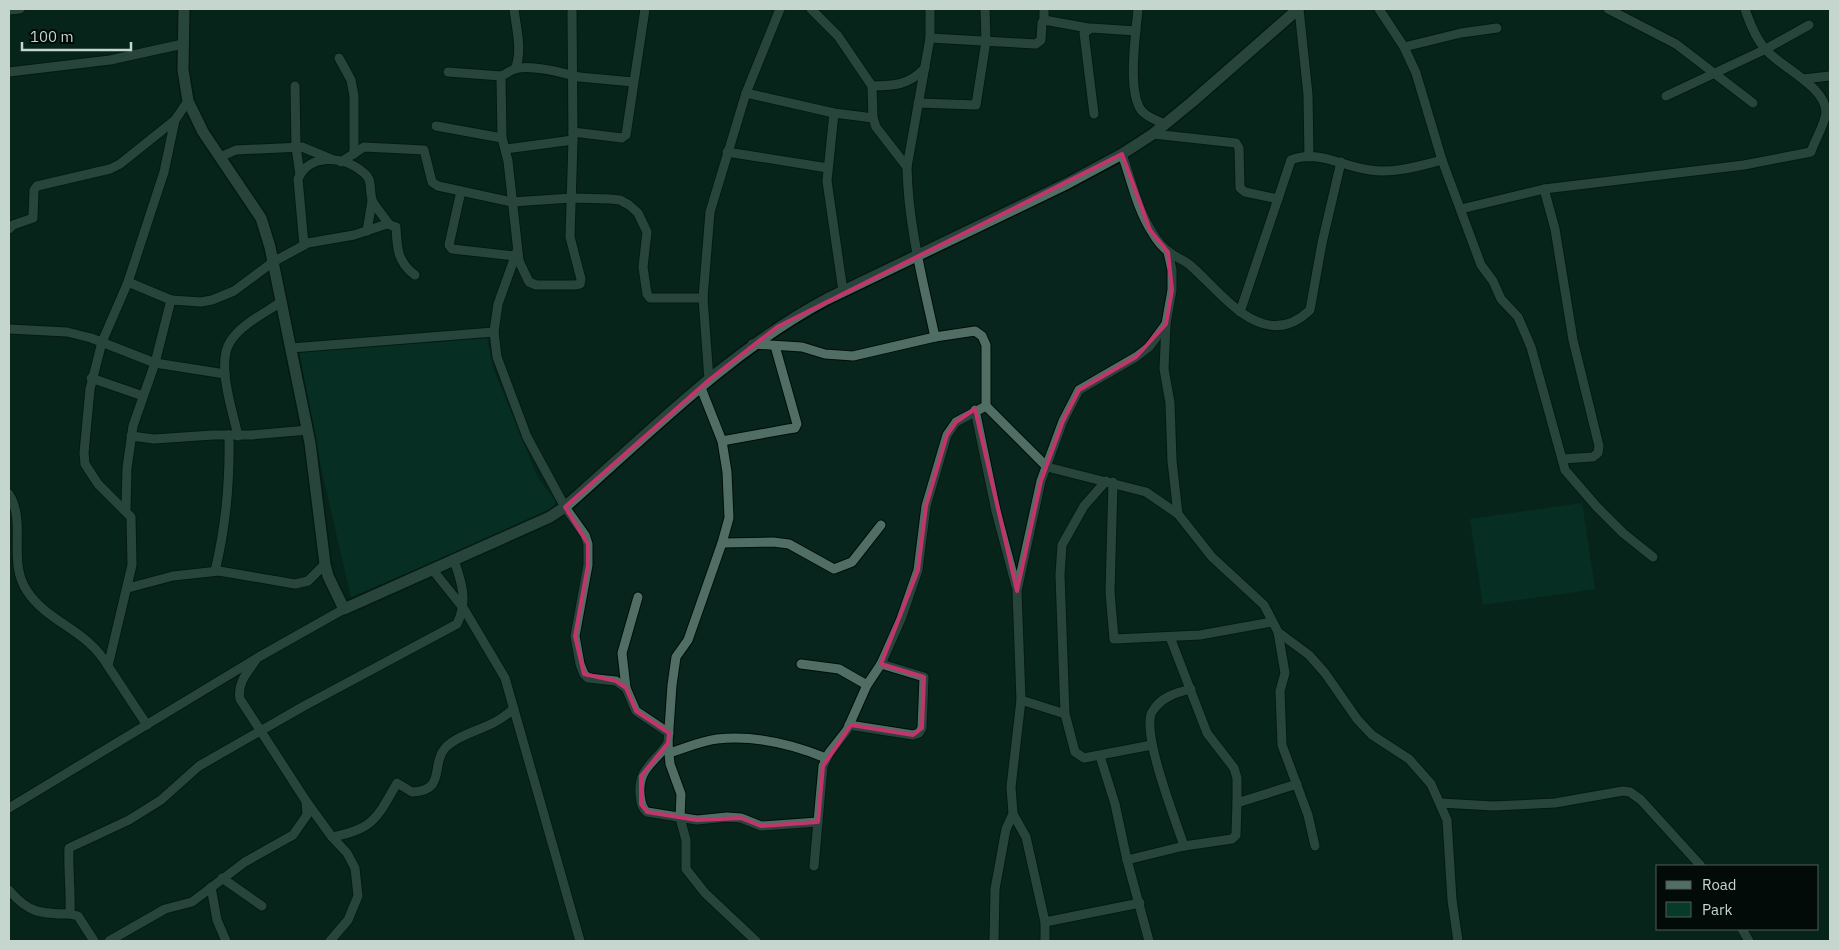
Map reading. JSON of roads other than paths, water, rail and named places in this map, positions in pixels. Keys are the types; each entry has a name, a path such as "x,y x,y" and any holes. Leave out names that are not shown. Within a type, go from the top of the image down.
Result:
{"street":[{"path":"9,10 20,9"},
{"path":"184,9 183,70 188,101 201,127 261,218 273,262 308,430 325,564 328,576 344,609"},
{"path":"514,9 518,48 517,63 514,69"},
{"path":"501,76 502,138 506,149 516,252 523,272 529,282 536,284 580,284 580,274 570,237 573,136 573,33 571,9"},
{"path":"506,149 573,136 625,137 645,9"},
{"path":"756,941 705,893 686,870 684,864 686,840 680,818 681,794 670,764 668,743 676,656 688,640 729,518 727,472 722,441 705,384 703,298 707,227 727,152 746,92 780,9"},
{"path":"811,9 838,36 872,86 873,118 882,136 907,167"},
{"path":"930,9 930,38 907,167 918,255 935,337"},
{"path":"918,103 976,105 986,41 986,9"},
{"path":"930,38 1039,43 1044,20 1044,9"},
{"path":"1138,9 1134,82 1138,104 1146,115 1164,124"},
{"path":"9,808 257,658 344,609 537,524 565,507 752,344 792,318 843,291 1068,183 1122,154 1152,134 1299,9"},
{"path":"1299,9 1308,95 1309,157"},
{"path":"1379,9 1404,47 1416,73 1442,160 1481,265 1493,281 1501,299 1518,317 1532,347 1562,459 1569,475 1623,533 1653,557"},
{"path":"1608,9 1665,37 1717,74 1753,103"},
{"path":"1461,209 1544,189 1744,164 1811,152 1826,111 1818,94 1803,79 1766,49 1744,9"},
{"path":"1044,20 1088,28 1136,31"},
{"path":"1666,96 1717,74 1809,26"},
{"path":"1088,28 1084,36 1094,114"},
{"path":"1404,47 1461,33 1497,28"},
{"path":"9,72 110,60 183,44"},
{"path":"339,58 351,80 354,96 354,154"},
{"path":"872,86 898,86 909,82 925,68"},
{"path":"448,72 501,76 514,69 540,70 633,82"},
{"path":"1803,79 1830,76"},
{"path":"295,86 296,147 300,175 298,194 304,245"},
{"path":"746,92 834,113 873,118"},
{"path":"9,229 13,225 33,218 34,190 37,186 110,170 175,120 188,101"},
{"path":"834,113 827,181 843,291"},
{"path":"108,666 132,566 132,522 126,509 98,484 89,472 84,460 91,378 102,342 128,282 164,172 175,120"},
{"path":"436,126 502,138"},
{"path":"1152,134 1236,142 1239,148 1240,188 1245,192 1278,199"},
{"path":"220,157 236,150 302,147 364,173 371,182 372,201 367,230"},
{"path":"300,175 312,162 337,161 354,154 364,147 424,150 434,184 461,191 512,202 572,198 620,200 638,213 647,232 643,267 647,294 650,298 703,298"},
{"path":"727,152 828,168"},
{"path":"1122,154 1150,230 1168,252 1189,264 1240,312 1264,324 1276,326 1290,324 1310,310 1322,243 1342,162"},
{"path":"1240,312 1291,160 1309,157 1382,171 1408,168 1442,160"},
{"path":"1544,189 1555,229 1573,340 1599,446 1598,453 1593,457 1562,459"},
{"path":"461,191 450,244 452,249 516,252"},
{"path":"372,201 389,224 396,227 400,260 415,275"},
{"path":"128,282 171,300 201,302 222,297 273,262 304,245 389,224"},
{"path":"516,252 500,296 494,332 497,358 528,437 565,507 585,535 588,544 588,565 574,636 580,664 588,678 616,681 626,688"},
{"path":"1168,252 1172,270 1172,290 1166,324 1164,369 1170,403 1172,461 1178,514"},
{"path":"126,509 127,468 131,436 155,363 171,300"},
{"path":"215,571 223,539 234,435 225,374 227,348 233,338 281,302"},
{"path":"1017,591 1033,513 1047,467 1063,421 1079,390 1136,357 1149,347 1166,324"},
{"path":"9,329 56,330 102,342 155,363 225,374"},
{"path":"752,344 802,347 825,354 853,356 935,337 975,331 982,336 986,345 986,406 1047,467 1146,492 1178,514 1212,557 1264,605 1278,632 1285,672 1280,691 1282,745 1308,815 1315,846"},
{"path":"290,348 494,332"},
{"path":"722,441 795,428 797,424 775,346"},
{"path":"91,378 143,396"},
{"path":"814,866 823,766 826,758 849,725 867,685 882,664 901,619 918,570 926,506 947,435 956,422 975,410 986,406"},
{"path":"975,410 996,511 1017,591 1021,700 1011,788 1013,814 1026,837 1045,922 1045,941"},
{"path":"131,436 154,439 308,430"},
{"path":"1110,482 1110,592 1112,636 1116,640 1200,635 1272,622"},
{"path":"1110,482 1084,506 1062,545 1060,576 1065,714 1075,752 1084,758 1152,745"},
{"path":"9,494 16,509 18,567 27,591 40,605 95,646 147,725"},
{"path":"722,543 773,542 789,544 834,569 852,562 881,525"},
{"path":"70,914 71,891 68,870 69,848 72,845 129,820 161,800 199,766 457,624 464,610 461,580 454,560"},
{"path":"128,588 173,576 215,571 295,584 308,580 325,564"},
{"path":"432,569 464,610 505,678 525,756 580,941"},
{"path":"638,597 622,653 626,688 636,711 669,733"},
{"path":"1278,632 1309,654 1325,673 1357,720 1372,735 1399,751 1418,767 1441,803 1447,820 1452,900 1458,941"},
{"path":"1127,860 1184,846 1234,838 1237,778 1234,768 1206,733 1170,637"},
{"path":"257,658 238,689 240,699 259,732 332,838 347,852 355,868 358,896 348,920 330,941"},
{"path":"801,664 839,669 867,685"},
{"path":"849,725 913,735 919,733 922,728 924,677 882,664"},
{"path":"1184,846 1152,745 1149,722 1152,712 1170,694 1191,689"},
{"path":"1021,700 1065,714"},
{"path":"332,838 354,833 368,826 381,812 397,783 412,792 428,789 436,780 445,748 458,739 493,724 514,709"},
{"path":"669,753 716,739 744,739 794,745 826,758"},
{"path":"668,743 641,776 639,783 641,804 647,812 697,820 727,817 741,818 761,826 818,822"},
{"path":"1100,756 1115,804 1127,860 1149,941"},
{"path":"1237,803 1254,796 1297,784"},
{"path":"1441,803 1502,806 1555,802 1623,791 1630,792 1646,805 1700,865"},
{"path":"109,941 165,909 192,902 222,878 293,834 307,814 306,801"},
{"path":"994,941 996,889 1006,829 1013,814"},
{"path":"222,878 227,884 262,906"},
{"path":"211,887 217,920 226,941"},
{"path":"9,890 20,903 32,911 78,916 94,941"},
{"path":"1045,922 1140,903"},
{"path":"1743,930 1749,941"}]}
